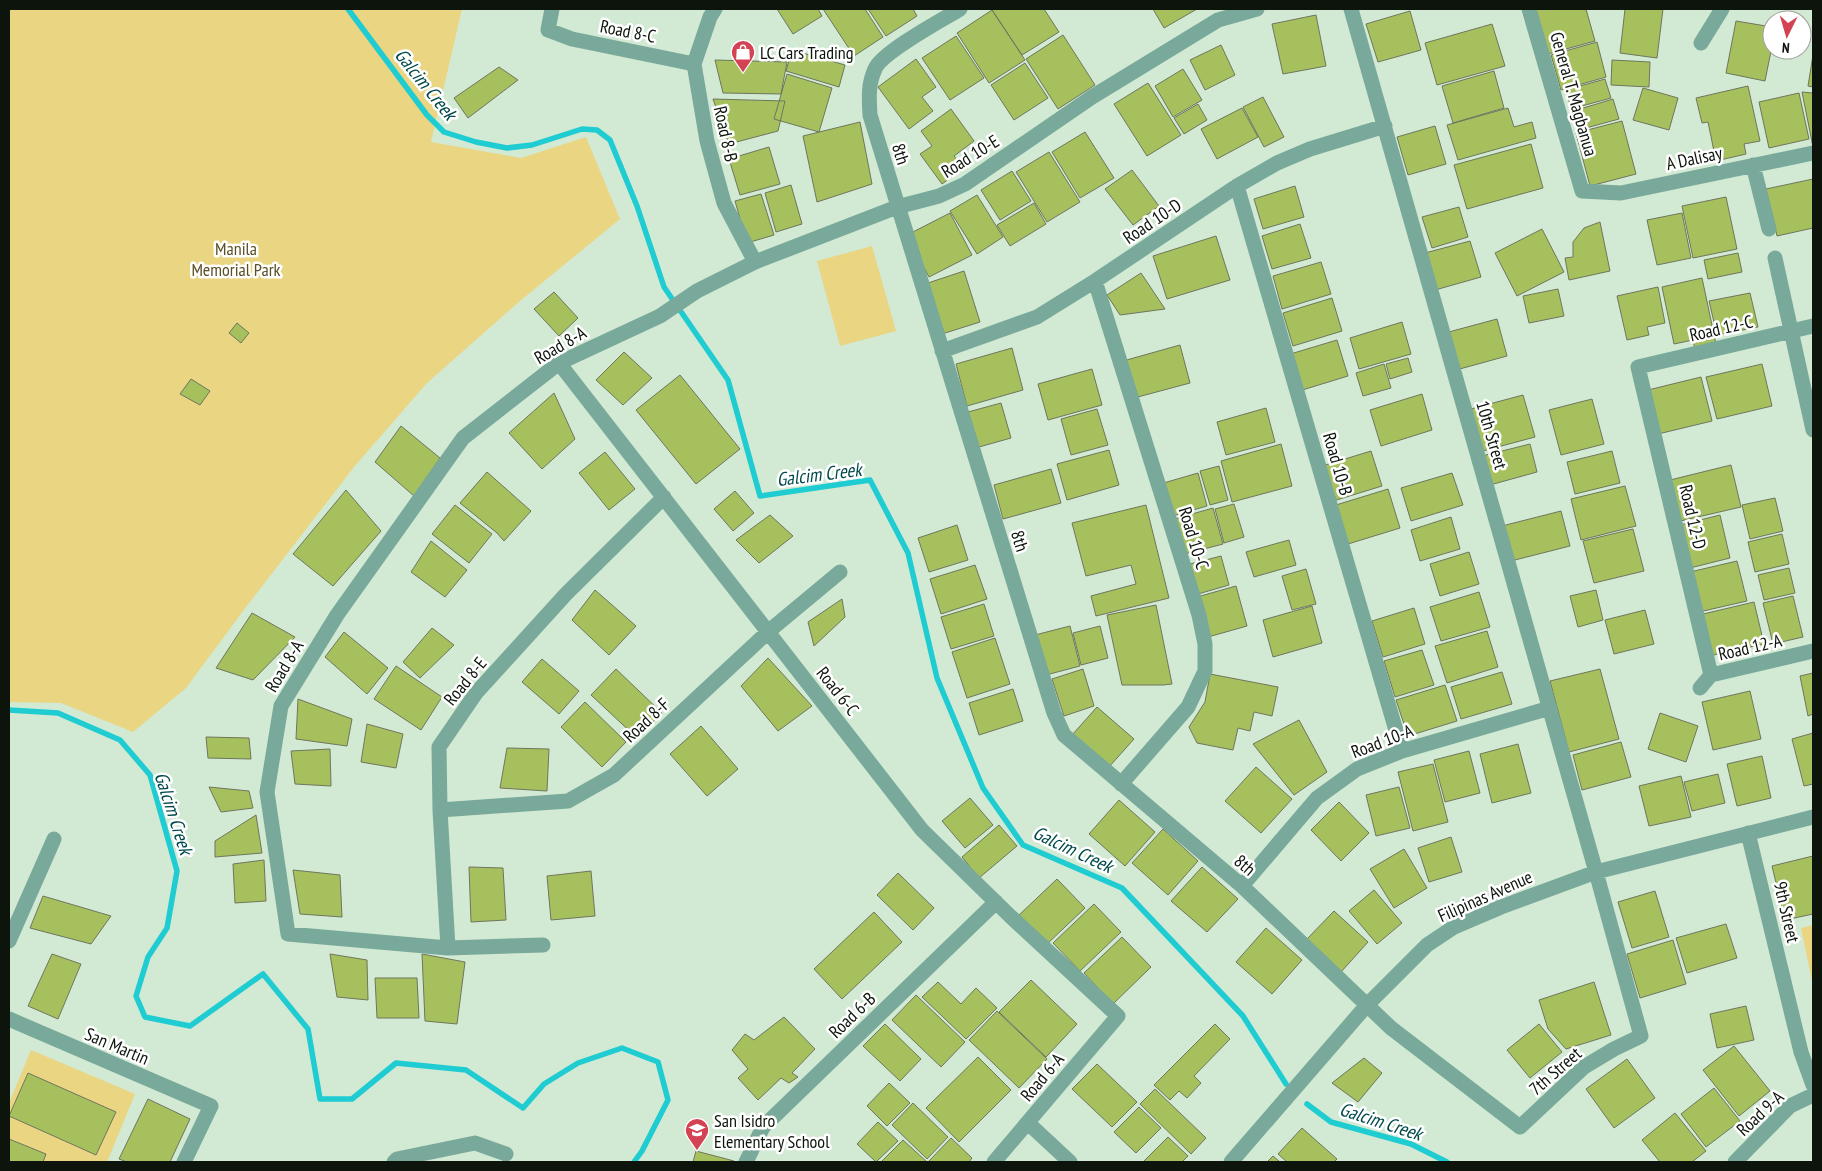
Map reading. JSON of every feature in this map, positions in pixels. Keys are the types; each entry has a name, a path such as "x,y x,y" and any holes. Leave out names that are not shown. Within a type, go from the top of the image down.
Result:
{"street":[{"name":"Road 8-C","path":"552,9 548,30 572,39 694,64"},
{"name":"Road 8-B","path":"715,9 710,17 694,64 707,141 724,203 755,262"},
{"name":"8th","path":"960,9 889,54 876,67 868,89 870,115 1054,713 1064,735 1242,886 1367,1005"},
{"name":"Road 10-E","path":"660,316 697,291 755,262 898,207 939,196 965,184 1092,97 1218,20 1257,9"},
{"name":"10th Street","path":"1351,9 1386,126 1596,872"},
{"name":"General T. Magbanua","path":"1529,9 1582,191"},
{"path":"1701,43 1722,9"},
{"name":"Road 10-D","path":"942,352 1037,317 1095,281 1237,186 1277,163 1310,149 1386,126"},
{"name":"A Dalisay","path":"1582,191 1621,193 1813,153"},
{"path":"1753,165 1769,230"},
{"name":"Road 10-B","path":"1237,186 1402,751"},
{"path":"1774,258 1813,430"},
{"name":"Road 10-C","path":"1095,281 1199,616 1205,644 1205,671 1188,707 1121,784"},
{"name":"Road 8-A","path":"543,945 448,948 288,934 267,792 281,706 337,615 463,438 559,363 660,316"},
{"name":"Road 12-C","path":"1638,367 1813,326"},
{"name":"Road 6-C","path":"559,363 922,830 1118,1016"},
{"name":"Road 12-D","path":"1638,367 1711,675"},
{"name":"Road 8-E","path":"448,948 440,810 439,747 476,694 566,594 664,497"},
{"name":"Road 8-F","path":"440,810 568,801 614,775 769,631 840,572"},
{"name":"Road 12-A","path":"1700,688 1711,675 1813,651"},
{"name":"Road 10-A","path":"1242,886 1317,798 1357,769 1402,751 1550,708"},
{"name":"Filipinas Avenue","path":"1231,1162 1367,1005 1427,945 1454,927 1501,907 1596,872 1813,817"},
{"name":"9th Street","path":"1748,833 1801,1052 1813,1085"},
{"path":"9,941 54,839"},
{"name":"7th Street","path":"1367,1005 1391,1028 1520,1127 1584,1067 1641,1036 1596,872"},
{"name":"Road 6-B","path":"746,1162 763,1126 996,902"},
{"name":"Road 6-A","path":"994,1162 1118,1016"},
{"name":"San Martin","path":"9,1019 210,1106 184,1162"},
{"name":"Road 9-A","path":"1735,1162 1790,1106 1813,1095"},
{"path":"1028,1123 1070,1162"},
{"path":"394,1162 397,1159 475,1143 506,1154"}],"green space":[{"name":"Manila Memorial Park","path":"9,9 462,9 431,142 521,158 586,137 620,219 520,301 427,383 354,467 186,688 133,732 61,703 9,702"},
{"path":"872,246 896,331 840,346 817,261"},
{"path":"1813,925 1813,986 1801,928"},
{"path":"31,1050 135,1094 107,1162 9,1162 9,1103"}],"building":[{"path":"777,9 818,9 822,16 793,34"},
{"path":"823,9 865,9 883,37 854,56"},
{"path":"868,9 913,9 917,16 886,36"},
{"path":"1044,9 1059,32 1022,55 992,10"},
{"path":"1153,9 1197,9 1164,28"},
{"path":"1535,9 1586,9 1595,41 1548,54"},
{"path":"1625,9 1663,9 1657,58 1620,53"},
{"path":"992,10 1025,60 989,83 957,33"},
{"path":"1410,11 1421,50 1378,62 1366,24"},
{"path":"1316,15 1326,66 1283,74 1272,24"},
{"path":"1736,21 1762,25 1762,60 1769,60 1765,81 1726,73"},
{"path":"1492,24 1505,66 1437,85 1425,43"},
{"path":"1063,35 1095,85 1058,109 1026,59"},
{"path":"956,36 984,78 950,100 922,58"},
{"path":"1597,42 1606,77 1561,90 1551,55"},
{"path":"1221,45 1235,75 1205,90 1190,60"},
{"path":"792,50 845,65 839,87 786,71"},
{"path":"1813,55 1813,87 1808,86"},
{"path":"916,59 936,87 922,97 933,111 909,129 878,87"},
{"path":"715,60 787,62 781,94 723,93"},
{"path":"1612,60 1650,62 1649,87 1611,85"},
{"path":"1025,63 1048,98 1014,120 991,85"},
{"path":"499,67 518,80 468,118 454,98"},
{"path":"1183,69 1202,100 1173,117 1155,86"},
{"path":"1494,71 1504,108 1453,123 1442,86"},
{"path":"787,74 832,88 819,132 774,119"},
{"path":"1605,79 1611,98 1571,109 1566,90"},
{"path":"1148,83 1181,135 1147,156 1114,104"},
{"path":"1748,86 1760,141 1744,144 1746,154 1716,161 1708,122 1702,123 1696,98"},
{"path":"1643,88 1678,98 1669,130 1633,120"},
{"path":"1802,92 1813,93 1813,147"},
{"path":"1799,93 1809,139 1769,148 1759,102"},
{"path":"1263,97 1284,137 1264,147 1243,107"},
{"path":"713,99 785,101 778,131 729,144"},
{"path":"1613,99 1619,119 1586,128 1580,109"},
{"path":"1198,104 1207,120 1184,134 1174,118"},
{"path":"1242,108 1258,137 1217,159 1201,129"},
{"path":"1508,108 1514,127 1532,122 1536,138 1458,160 1447,125"},
{"path":"951,109 974,141 954,156 964,168 942,184 920,154 932,146 921,131"},
{"path":"1622,121 1636,174 1590,186 1576,133"},
{"path":"860,122 872,184 817,202 803,136"},
{"path":"1435,126 1446,164 1408,175 1397,137"},
{"path":"1085,132 1114,178 1080,198 1052,152"},
{"path":"1531,144 1543,188 1467,209 1454,165"},
{"path":"769,147 780,184 740,195 729,159"},
{"path":"1049,152 1080,202 1047,222 1016,172"},
{"path":"1132,170 1159,206 1133,225 1105,189"},
{"path":"1012,171 1031,201 1000,220 981,190"},
{"path":"1813,179 1813,228 1777,236 1766,189"},
{"path":"791,185 802,224 776,232 765,193"},
{"path":"1295,186 1304,217 1263,229 1254,199"},
{"path":"761,194 774,235 747,243 735,201"},
{"path":"977,195 1003,237 977,254 950,211"},
{"path":"1726,197 1737,249 1693,258 1682,206"},
{"path":"1034,203 1046,224 1010,246 997,225"},
{"path":"1459,207 1468,237 1432,248 1422,217"},
{"path":"950,213 972,255 929,277 907,235"},
{"path":"1682,213 1691,258 1657,265 1647,220"},
{"path":"1600,222 1610,271 1569,280 1565,258 1573,257 1573,242 1584,228"},
{"path":"1300,224 1311,258 1272,269 1262,236"},
{"path":"1542,229 1564,272 1517,296 1495,253"},
{"path":"1216,236 1230,280 1167,299 1153,256"},
{"path":"1470,241 1481,277 1435,290 1425,253"},
{"path":"1738,253 1742,272 1708,279 1704,260"},
{"path":"1321,262 1331,294 1282,309 1273,276"},
{"path":"964,271 980,322 942,334 925,284"},
{"path":"1141,273 1165,309 1120,315 1107,295"},
{"path":"1702,278 1716,344 1695,349 1693,340 1674,344 1662,287"},
{"path":"1658,287 1665,323 1647,327 1649,335 1627,340 1617,296"},
{"path":"1558,289 1564,316 1529,323 1523,296"},
{"path":"554,292 578,318 559,336 534,309"},
{"path":"1750,293 1758,327 1717,335 1709,301"},
{"path":"1332,298 1342,331 1293,346 1283,313"},
{"path":"1497,319 1507,356 1456,370 1445,333"},
{"path":"1402,322 1411,354 1359,369 1350,338"},
{"path":"237,323 249,333 241,343 229,333"},
{"path":"1337,340 1348,376 1299,391 1287,355"},
{"path":"1180,345 1190,383 1134,398 1123,361"},
{"path":"1012,348 1023,390 967,406 956,364"},
{"path":"624,352 652,378 623,405 596,380"},
{"path":"1408,358 1412,372 1390,379 1386,364"},
{"path":"1384,364 1391,388 1363,396 1356,373"},
{"path":"1762,364 1772,406 1717,419 1706,377"},
{"path":"1092,369 1102,405 1048,420 1038,384"},
{"path":"680,375 740,449 696,484 636,410"},
{"path":"1701,377 1712,421 1658,434 1648,390"},
{"path":"191,379 210,391 200,405 180,394"},
{"path":"554,393 575,439 542,469 509,433"},
{"path":"1422,394 1432,430 1381,446 1370,410"},
{"path":"1523,395 1535,437 1479,452 1467,410"},
{"path":"1592,399 1604,444 1561,455 1549,410"},
{"path":"1001,403 1011,438 979,447 968,412"},
{"path":"1266,408 1275,442 1226,455 1217,422"},
{"path":"1097,409 1108,445 1071,455 1061,419"},
{"path":"401,426 440,458 414,496 375,462"},
{"path":"1281,444 1292,486 1232,502 1221,461"},
{"path":"1530,444 1537,472 1490,485 1482,456"},
{"path":"1109,450 1119,485 1067,500 1057,464"},
{"path":"1371,451 1382,486 1330,502 1319,467"},
{"path":"1612,451 1620,483 1575,494 1567,462"},
{"path":"605,452 635,489 609,510 579,473"},
{"path":"1731,465 1741,507 1676,522 1666,481"},
{"path":"1219,466 1228,500 1210,505 1200,471"},
{"path":"1051,469 1061,503 1003,519 994,485"},
{"path":"487,472 531,511 504,541 460,503"},
{"path":"1198,473 1207,506 1169,517 1160,484"},
{"path":"1452,473 1463,505 1411,521 1401,488"},
{"path":"1625,486 1636,526 1581,540 1571,499"},
{"path":"1388,489 1400,528 1348,544 1336,505"},
{"path":"346,490 381,531 333,586 293,554"},
{"path":"735,491 754,513 733,531 714,509"},
{"path":"1775,498 1783,531 1750,539 1742,505"},
{"path":"1234,504 1244,537 1224,543 1215,509"},
{"path":"455,505 492,534 469,563 432,534"},
{"path":"1146,505 1169,598 1096,616 1091,596 1136,584 1131,565 1086,576 1072,523"},
{"path":"1213,508 1223,544 1181,555 1171,520"},
{"path":"1561,511 1570,546 1511,561 1502,526"},
{"path":"770,515 793,536 759,563 736,540"},
{"path":"1720,515 1730,558 1686,569 1676,526"},
{"path":"1451,517 1460,549 1420,561 1411,530"},
{"path":"957,525 968,560 929,572 918,538"},
{"path":"1633,529 1644,571 1594,583 1583,541"},
{"path":"1782,534 1789,564 1755,572 1748,542"},
{"path":"1289,540 1296,565 1254,577 1246,552"},
{"path":"431,541 467,570 445,597 411,572"},
{"path":"1469,552 1479,584 1440,596 1430,564"},
{"path":"1221,556 1229,585 1198,594 1190,564"},
{"path":"1737,561 1747,601 1699,612 1690,572"},
{"path":"975,565 987,599 941,614 930,579"},
{"path":"1789,568 1795,593 1764,600 1758,575"},
{"path":"1306,569 1316,604 1292,610 1282,576"},
{"path":"1236,586 1247,626 1208,637 1197,597"},
{"path":"595,590 636,626 609,655 572,620"},
{"path":"1596,590 1603,620 1578,627 1570,596"},
{"path":"1479,592 1490,627 1441,641 1430,607"},
{"path":"1793,596 1803,637 1773,644 1763,603"},
{"path":"842,599 845,617 814,646 808,622"},
{"path":"1754,602 1764,644 1709,656 1699,615"},
{"path":"984,604 994,636 951,649 941,617"},
{"path":"1156,605 1172,684 1122,685 1107,615"},
{"path":"1312,606 1322,643 1273,657 1263,620"},
{"path":"1414,608 1425,644 1383,657 1372,621"},
{"path":"1645,610 1654,644 1614,654 1605,620"},
{"path":"252,613 295,637 253,680 216,668"},
{"path":"1070,626 1080,666 1046,675 1035,635"},
{"path":"1100,626 1108,658 1081,665 1073,633"},
{"path":"432,628 454,645 420,678 403,662"},
{"path":"1487,631 1498,667 1447,683 1435,646"},
{"path":"344,632 388,668 367,694 325,657"},
{"path":"995,638 1010,684 967,698 952,652"},
{"path":"1422,650 1434,685 1395,697 1384,661"},
{"path":"768,658 812,706 778,731 741,686"},
{"path":"542,659 579,691 559,714 522,682"},
{"path":"396,666 442,697 421,730 374,699"},
{"path":"616,669 662,713 637,738 591,695"},
{"path":"1083,669 1094,706 1064,716 1052,679"},
{"path":"1600,669 1619,739 1569,752 1550,681"},
{"path":"1502,672 1512,704 1461,719 1451,687"},
{"path":"1813,673 1813,714 1808,716 1800,676"},
{"path":"1210,674 1278,687 1272,716 1254,712 1250,731 1238,728 1233,750 1197,743 1189,727 1205,702"},
{"path":"1445,685 1457,721 1408,736 1396,700"},
{"path":"1013,689 1023,721 979,735 969,703"},
{"path":"1750,691 1761,739 1713,750 1702,702"},
{"path":"298,699 352,719 347,746 296,739"},
{"path":"585,702 626,742 602,767 561,727"},
{"path":"1097,707 1134,739 1109,767 1072,735"},
{"path":"1660,713 1698,726 1686,762 1648,749"},
{"path":"1299,720 1327,772 1294,795 1253,744"},
{"path":"367,724 403,734 396,768 361,762"},
{"path":"701,726 738,769 707,796 670,754"},
{"path":"1813,733 1813,784 1804,786 1792,739"},
{"path":"206,737 249,738 251,759 208,758"},
{"path":"1621,742 1631,777 1582,790 1573,755"},
{"path":"1518,744 1531,793 1492,803 1480,754"},
{"path":"507,748 549,749 547,791 500,788"},
{"path":"330,749 331,786 295,784 291,751"},
{"path":"1469,751 1480,793 1445,802 1434,760"},
{"path":"1762,756 1771,798 1737,806 1727,764"},
{"path":"1433,764 1448,822 1413,831 1398,772"},
{"path":"1256,767 1292,799 1261,833 1225,801"},
{"path":"1718,774 1725,803 1692,811 1684,782"},
{"path":"1681,776 1691,817 1649,826 1639,786"},
{"path":"209,787 249,791 253,808 221,812"},
{"path":"1399,787 1410,828 1376,836 1366,795"},
{"path":"970,798 993,825 965,848 942,821"},
{"path":"1119,800 1155,832 1125,866 1089,834"},
{"path":"1339,802 1369,833 1341,861 1311,830"},
{"path":"256,815 262,853 215,857 215,841"},
{"path":"999,825 1017,846 979,878 962,857"},
{"path":"1163,829 1198,861 1168,895 1132,863"},
{"path":"1451,837 1462,872 1429,882 1418,848"},
{"path":"1404,849 1427,888 1394,908 1370,869"},
{"path":"1813,856 1813,914 1785,920 1772,866"},
{"path":"264,860 266,901 235,903 233,864"},
{"path":"469,867 503,868 506,920 471,922"},
{"path":"1202,867 1238,899 1207,932 1171,901"},
{"path":"293,870 340,875 342,917 300,914"},
{"path":"591,871 595,916 551,920 547,876"},
{"path":"898,873 934,908 913,930 877,895"},
{"path":"1057,879 1085,908 1046,945 1018,916"},
{"path":"1374,890 1402,923 1377,944 1349,911"},
{"path":"1655,891 1669,937 1632,948 1618,902"},
{"path":"43,896 111,916 91,944 30,928"},
{"path":"1094,904 1121,932 1080,971 1053,943"},
{"path":"1334,911 1368,942 1341,972 1306,940"},
{"path":"874,912 902,942 842,999 814,969"},
{"path":"1726,924 1737,958 1687,973 1676,938"},
{"path":"1266,928 1302,960 1272,994 1236,962"},
{"path":"1122,937 1151,967 1113,1004 1084,973"},
{"path":"1673,940 1686,984 1640,998 1627,954"},
{"path":"52,954 81,964 58,1019 28,1006"},
{"path":"330,954 367,960 368,1000 337,997"},
{"path":"422,954 465,962 457,1024 425,1021"},
{"path":"375,978 417,978 419,1018 377,1018"},
{"path":"1031,980 1077,1024 1046,1057 999,1012"},
{"path":"938,982 961,1004 976,988 997,1008 966,1039 922,997"},
{"path":"1594,982 1611,1035 1566,1049 1548,1029 1539,1000"},
{"path":"916,995 965,1042 941,1067 892,1020"},
{"path":"1746,1006 1754,1040 1717,1048 1710,1014"},
{"path":"997,1011 1047,1059 1019,1088 969,1040"},
{"path":"784,1017 815,1049 792,1073 798,1077 789,1083 781,1078 758,1100 738,1078 748,1069 732,1050 745,1034 754,1040"},
{"path":"885,1024 921,1059 900,1081 863,1046"},
{"path":"1215,1024 1230,1039 1194,1076 1201,1083 1187,1098 1179,1091 1170,1100 1154,1085"},
{"path":"1539,1024 1562,1052 1530,1078 1507,1050"},
{"path":"1734,1046 1770,1091 1739,1116 1703,1070"},
{"path":"978,1057 1011,1090 959,1142 926,1108"},
{"path":"1364,1058 1382,1073 1358,1102 1332,1083"},
{"path":"1627,1059 1655,1098 1614,1128 1586,1089"},
{"path":"1097,1064 1137,1102 1112,1127 1072,1089"},
{"path":"28,1073 116,1112 96,1155 9,1116"},
{"path":"889,1083 910,1103 887,1126 867,1106"},
{"path":"1714,1088 1740,1121 1706,1147 1681,1114"},
{"path":"1155,1089 1206,1138 1191,1154 1140,1104"},
{"path":"148,1099 190,1119 170,1162 127,1162 119,1159"},
{"path":"913,1103 948,1137 927,1159 892,1125"},
{"path":"1139,1107 1161,1128 1136,1153 1114,1132"},
{"path":"1675,1113 1706,1151 1692,1162 1660,1162 1642,1140"},
{"path":"878,1122 898,1141 876,1162 857,1144"},
{"path":"1302,1128 1337,1159 1334,1162 1287,1162 1278,1154"},
{"path":"1168,1137 1188,1156 1182,1162 1143,1162"},
{"path":"951,1138 972,1158 969,1162 929,1161"},
{"path":"9,1139 46,1154 43,1162 9,1162"},
{"path":"903,1140 927,1162 881,1162"},
{"path":"696,1151 734,1161 693,1162"},
{"path":"1273,1156 1280,1162 1267,1162"}],"waterway":[{"name":"Galcim Creek","path":"348,9 427,115 444,132 476,142 507,148 532,145 582,129 597,130 610,140 637,206 664,287 728,380 760,496 870,480 908,553 937,678 983,788 1023,845 1122,888 1243,1016 1286,1084"},
{"name":"Galcim Creek","path":"9,710 58,713 120,740 150,775 177,871 167,928 148,957 136,996 145,1017 190,1026 263,974 308,1029 320,1099 352,1099 396,1063 466,1070 523,1108 544,1084 578,1063 622,1048 658,1062 668,1100 642,1151 634,1162"},
{"name":"Galcim Creek","path":"1307,1104 1331,1122 1411,1144 1447,1162"}],"place":[{"name":"LC Cars Trading","path":"743,73"},
{"name":"San Isidro Elementary School","path":"697,1151"}]}
